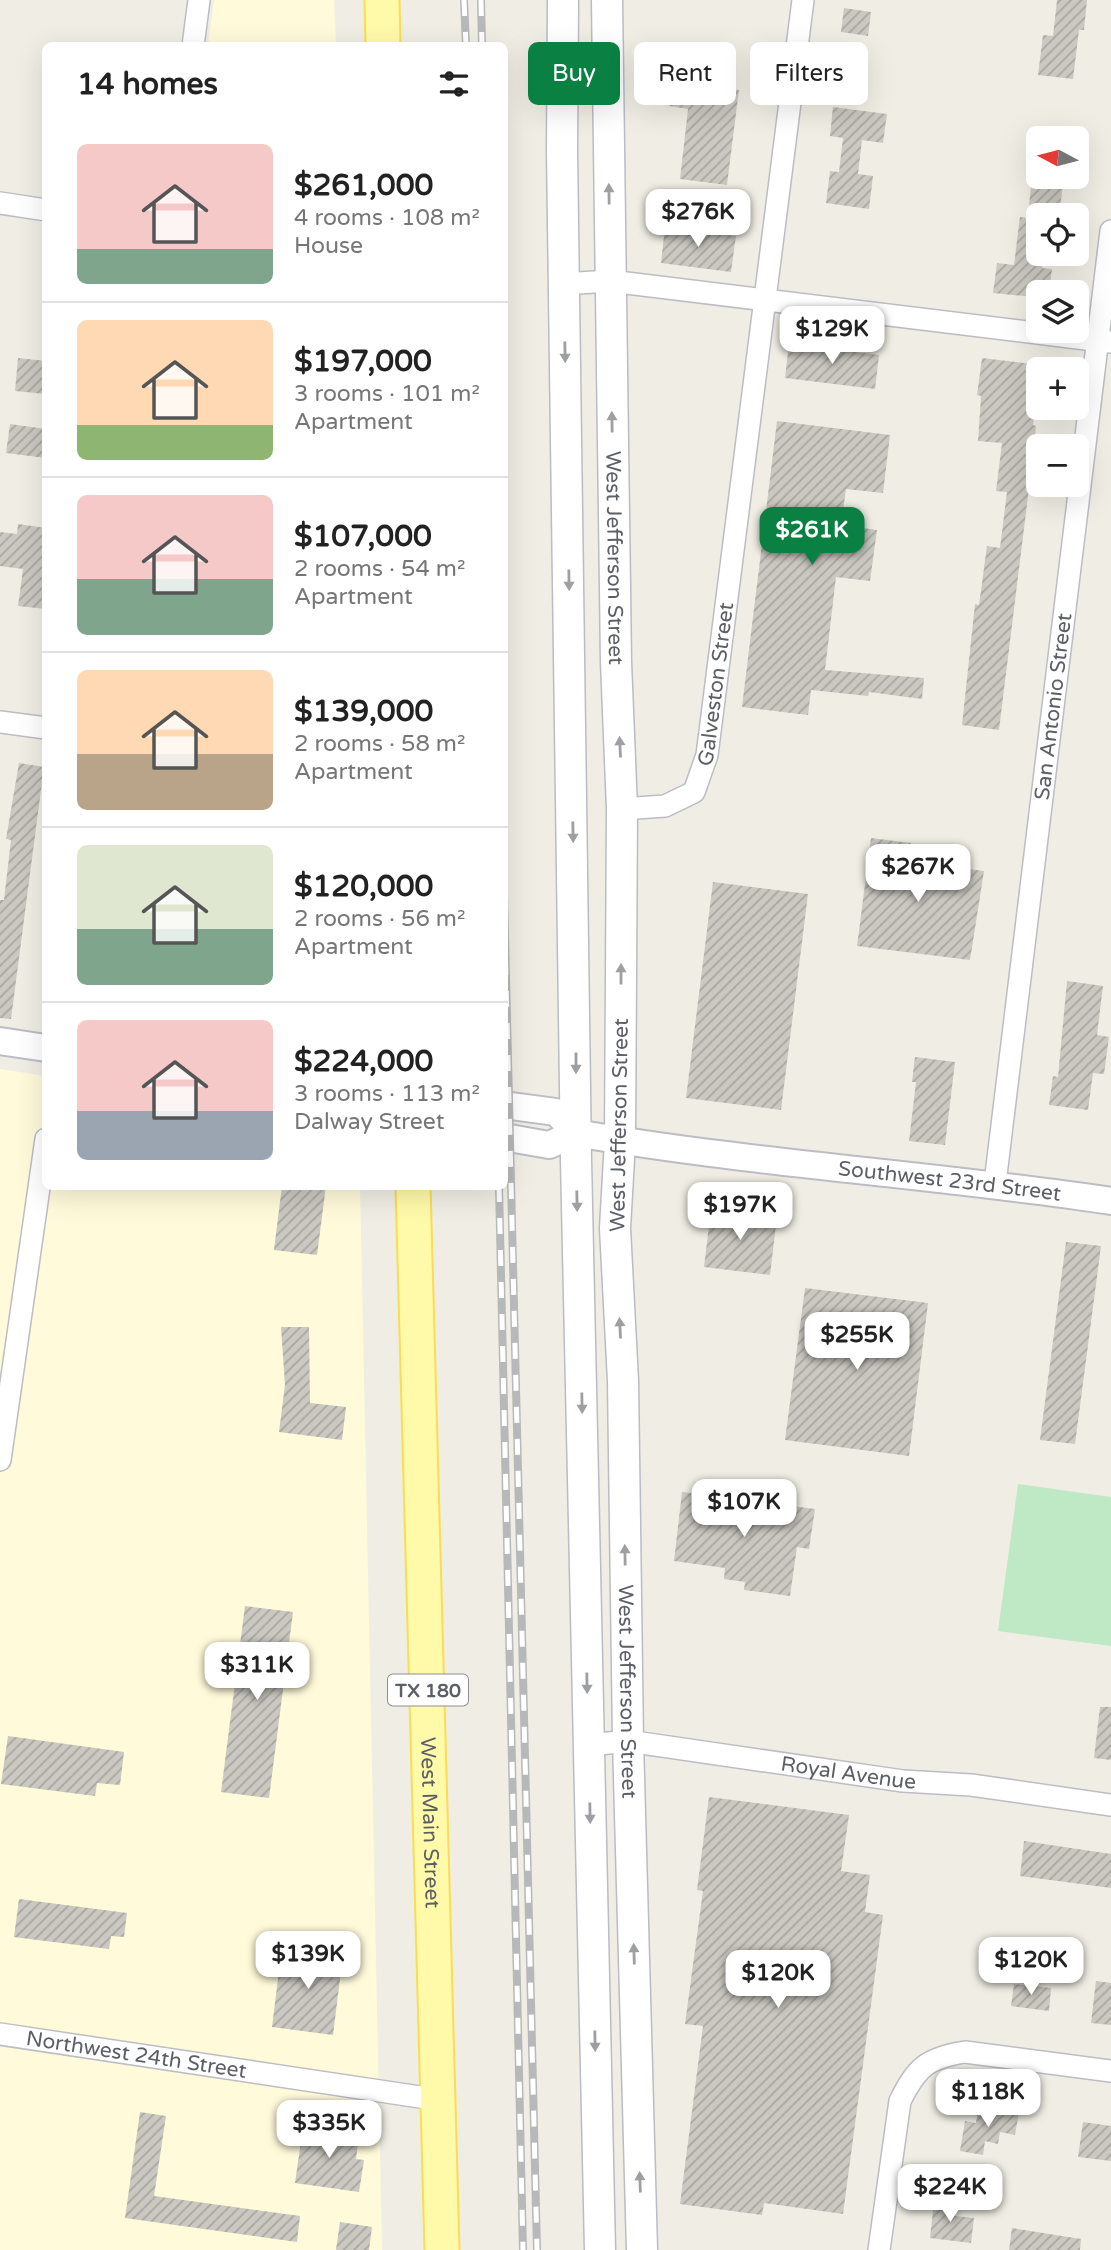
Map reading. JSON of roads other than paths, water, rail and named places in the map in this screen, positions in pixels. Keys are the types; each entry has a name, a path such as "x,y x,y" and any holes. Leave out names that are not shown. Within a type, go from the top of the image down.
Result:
{"main road":[{"path":"382,0 383,42"},
{"name":"West Jefferson Street","path":"563,0 564,284 576,1133 600,2250"},
{"name":"West Jefferson Street","path":"607,0 616,649 622,808 620,1141 615,1228 624,1450 628,1741 642,2250"},
{"name":"West Main Street","path":"413,1190 442,2250"},
{"path":"583,1454 624,1450"}],"street":[{"path":"194,42 199,0"},
{"name":"Galveston Street","path":"622,808 665,806 694,792 708,755 803,0"},
{"path":"0,203 42,209"},
{"name":"San Antonio Street","path":"995,1183 1104,342 1111,231"},
{"path":"564,284 610,281 1104,342"},
{"path":"0,722 42,727"},
{"path":"0,1041 42,1047"},
{"path":"508,1106 556,1112 576,1133 549,1145 508,1138"},
{"name":"Southwest 23rd Street","path":"576,1133 620,1141 995,1183 1111,1201"},
{"path":"0,1460 42,1167"},
{"name":"Royal Avenue","path":"589,1745 628,1741 903,1781 971,1786 1111,1805"},
{"name":"Northwest 24th Street","path":"0,2034 440,2100"},
{"path":"879,2250 900,2101 910,2080 926,2063 941,2055 965,2052 1111,2071"}],"railway":[{"path":"464,0 466,42"},
{"path":"481,0 482,42"},
{"path":"508,1059 537,2250"},
{"path":"499,1190 523,2250"}]}
